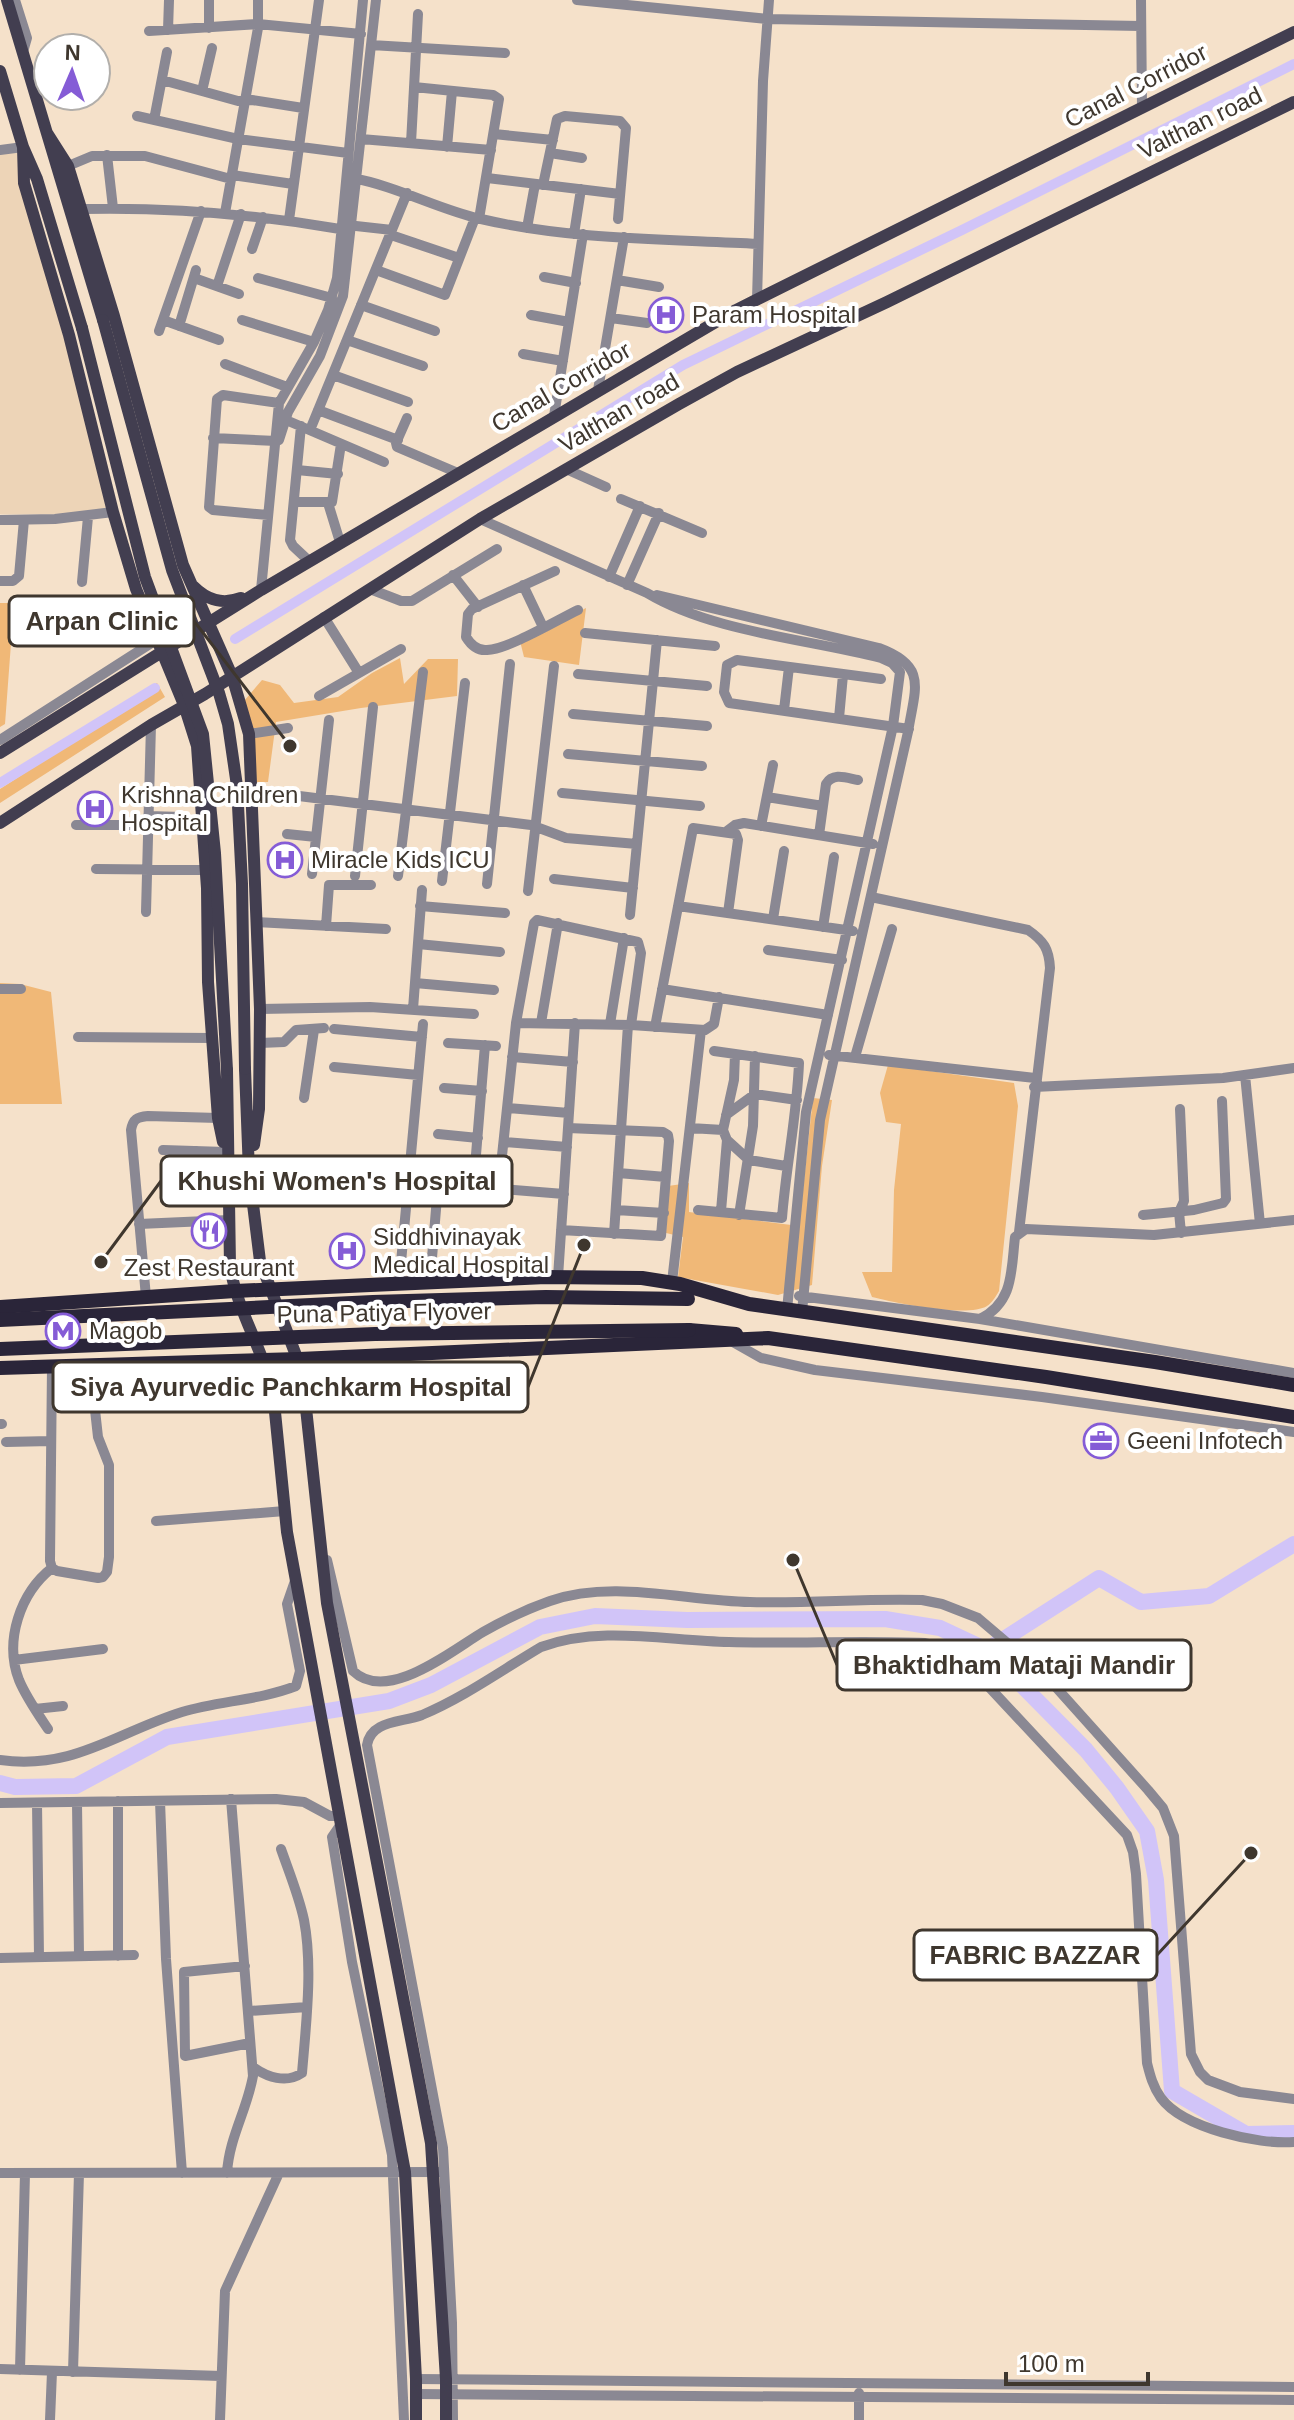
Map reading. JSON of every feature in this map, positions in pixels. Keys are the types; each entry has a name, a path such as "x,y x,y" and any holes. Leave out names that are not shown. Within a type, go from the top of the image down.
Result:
{"highway":[{"path":"0,1307 269,1289 558,1277 642,1278 672,1282 749,1304 1294,1385"},
{"name":"Puna Patiya Flyover","path":"0,1320 389,1301 561,1297 688,1299 749,1304"},
{"path":"927,1313 934,1330"},
{"name":"Puna Patiya Flyover","path":"0,1349 375,1334 689,1330 768,1338"},
{"path":"0,1368 299,1359 768,1338 1046,1377 1294,1417"},
{"path":"1145,1346 1155,1362"}],"main road":[{"path":"7,0 103,320 172,570 228,724 237,786 242,884 249,1172 260,1261 299,1359 304,1381 327,1603 439,2172 449,2379 446,2420"},
{"name":"Canal Corridor","path":"0,753 159,646 207,624 598,390 757,300 1294,32"},
{"path":"0,71 4,97 37,179 82,328 145,577 203,734 215,853 227,1070 230,1266 235,1291 273,1392 295,1581 336,1796 399,2172 416,2379 416,2420"},
{"name":"Valthan road","path":"0,823 480,519 737,372 887,302 1294,102"},
{"path":"47,133 68,166 114,316 183,565 232,676 249,734 260,1009 259,1109 249,1172"},
{"path":"23,147 24,183 69,335 113,512 136,589 184,705 200,764 212,1038 218,1118 229,1169"},
{"path":"191,584 202,595 228,603 261,590"}],"street":[{"path":"15,0 27,38 22,53"},
{"path":"168,30 169,0"},
{"path":"209,0 209,28"},
{"path":"225,213 258,24 258,0"},
{"path":"289,220 319,0"},
{"path":"577,0 768,19 1141,26"},
{"path":"757,300 769,0"},
{"path":"1141,0 1142,108"},
{"path":"261,590 279,403 314,342 337,278 361,139 376,5 363,5 348,153 352,178"},
{"path":"411,143 418,14"},
{"path":"149,31 258,24 361,34"},
{"path":"371,45 505,53"},
{"path":"202,91 212,48"},
{"path":"154,120 167,52"},
{"path":"162,80 238,101 303,108"},
{"path":"376,270 445,295 477,218 487,178 499,102 497,96 414,87"},
{"path":"447,147 452,91"},
{"path":"137,116 238,139 348,153"},
{"path":"527,228 560,117 620,121 625,124 618,219"},
{"path":"494,134 553,140"},
{"path":"361,139 491,150"},
{"path":"0,150 23,147"},
{"path":"550,153 582,158"},
{"path":"107,155 113,208"},
{"path":"68,166 92,156 145,156 231,177 293,184"},
{"path":"352,178 407,193 477,218 527,228 758,244"},
{"path":"487,178 620,194"},
{"path":"554,416 576,283 581,189"},
{"path":"309,561 290,540 305,428 318,410 407,193"},
{"path":"81,209 201,211 345,226 392,233 459,258"},
{"path":"201,211 161,325 179,326 219,340"},
{"path":"217,286 241,214"},
{"path":"252,249 263,217"},
{"path":"276,445 300,388 320,356 338,314 347,278 345,226"},
{"path":"598,390 624,237"},
{"path":"179,326 195,274 239,294"},
{"path":"544,277 576,283"},
{"path":"258,278 332,298"},
{"path":"617,280 659,287"},
{"path":"361,305 435,331"},
{"path":"531,315 569,322"},
{"path":"611,318 647,323"},
{"path":"242,320 314,342"},
{"path":"347,340 423,366"},
{"path":"523,354 563,361"},
{"path":"225,364 287,387"},
{"path":"333,375 408,402"},
{"path":"268,515 213,510 209,507 213,438 219,396 279,403"},
{"path":"318,410 398,440"},
{"path":"407,418 397,447 458,473"},
{"path":"286,420 384,462"},
{"path":"213,438 276,445"},
{"path":"294,502 328,503 334,499 341,444"},
{"path":"566,469 606,487"},
{"path":"297,470 338,474"},
{"path":"621,499 702,533"},
{"path":"328,503 340,542"},
{"path":"609,577 640,506"},
{"path":"0,520 88,517 113,512"},
{"path":"627,585 659,513"},
{"path":"82,582 88,517"},
{"path":"480,519 647,593 879,648 906,661 915,680 909,729 820,1120 803,1296 794,1311"},
{"path":"0,581 17,580 19,576 24,520"},
{"path":"370,589 406,602 497,549"},
{"path":"555,571 468,614 466,637 473,646 484,651 500,647 578,610"},
{"path":"453,575 478,607"},
{"path":"523,585 543,627"},
{"path":"647,593 668,606 715,620 870,655 892,663 900,672 893,726 806,1112 789,1294 794,1311"},
{"path":"324,617 359,673"},
{"path":"585,633 715,646"},
{"path":"630,915 657,640"},
{"path":"0,740 159,646"},
{"path":"319,696 401,649"},
{"path":"881,679 737,660 727,665 724,692 725,700 729,703 909,729"},
{"path":"487,884 510,664"},
{"path":"528,891 554,666"},
{"path":"784,710 789,667"},
{"path":"398,876 423,672"},
{"path":"578,674 707,686"},
{"path":"839,718 843,675"},
{"path":"442,881 465,683"},
{"path":"355,876 373,707"},
{"path":"573,714 707,726"},
{"path":"312,874 329,720"},
{"path":"146,912 151,725"},
{"path":"249,734 288,728"},
{"path":"568,754 702,766"},
{"path":"761,826 773,765"},
{"path":"819,835 829,779 835,776 858,780"},
{"path":"251,790 493,820 535,827 566,838 637,844"},
{"path":"562,793 700,806"},
{"path":"767,797 823,806"},
{"path":"76,825 182,817"},
{"path":"727,831 739,824 761,826 883,846"},
{"path":"655,1027 693,828 736,834 738,840 728,913"},
{"path":"287,834 316,837"},
{"path":"773,919 784,851"},
{"path":"823,927 834,857"},
{"path":"96,869 206,870"},
{"path":"554,879 633,888"},
{"path":"326,926 329,885 371,885"},
{"path":"413,1009 422,890"},
{"path":"871,897 1028,930 1042,940 1049,952 1050,968 1034,1082 1019,1232"},
{"path":"420,906 505,913"},
{"path":"678,906 863,933"},
{"path":"564,1194 500,1187 516,1023 534,923 541,919 624,938 638,942 641,947 629,1025 614,1234"},
{"path":"256,922 386,929"},
{"path":"541,1023 558,923"},
{"path":"855,1057 892,929"},
{"path":"610,1024 624,938"},
{"path":"418,944 500,952"},
{"path":"768,950 842,960"},
{"path":"415,983 494,990"},
{"path":"0,989 21,989"},
{"path":"662,989 828,1015"},
{"path":"516,1023 711,1029 719,997"},
{"path":"260,1009 413,1009 474,1014"},
{"path":"558,1277 575,1023"},
{"path":"399,1284 423,1024"},
{"path":"260,1043 284,1042 296,1030 324,1029 422,1037"},
{"path":"304,1098 324,1029"},
{"path":"672,1282 701,1030"},
{"path":"78,1037 212,1038"},
{"path":"430,1282 438,1185 443,1182 472,1183 482,1091 491,1045 448,1043"},
{"path":"698,1210 782,1218 786,1166 797,1100 799,1063 714,1051"},
{"path":"721,1211 726,1115 734,1080 735,1054"},
{"path":"819,1054 1034,1082 1245,1075 1294,1068"},
{"path":"739,1215 749,1160 755,1056"},
{"path":"512,1057 573,1062"},
{"path":"334,1067 418,1075"},
{"path":"1245,1075 1260,1224"},
{"path":"444,1088 482,1091"},
{"path":"726,1115 755,1094 797,1100"},
{"path":"1143,1215 1181,1206 1194,1210 1216,1207 1226,1199 1222,1101"},
{"path":"507,1108 569,1113"},
{"path":"1180,1109 1181,1233"},
{"path":"146,1297 131,1130 133,1121 148,1116 218,1118"},
{"path":"561,1230 661,1236 664,1213 668,1135 663,1132 568,1128"},
{"path":"690,1128 725,1135 749,1160 786,1166"},
{"path":"438,1134 478,1138"},
{"path":"504,1142 567,1147"},
{"path":"163,1150 225,1152"},
{"path":"196,1151 196,1188"},
{"path":"618,1173 666,1177"},
{"path":"164,1187 229,1189"},
{"path":"616,1210 664,1213"},
{"path":"1194,1210 1197,1232"},
{"path":"139,1224 229,1220"},
{"path":"980,1319 994,1312 1003,1301 1015,1237 1026,1229 1154,1235 1294,1220"},
{"path":"789,1294 980,1319 1294,1373"},
{"path":"731,1341 761,1358 815,1370 1294,1432"},
{"path":"52,1568 98,1578 103,1577 109,1566 109,1465 98,1437 90,1365"},
{"path":"48,1729 19,1681 14,1660 14,1631 33,1586 52,1568 52,1366"},
{"path":"6,1442 51,1441"},
{"path":"156,1521 285,1511"},
{"path":"320,1534 353,1671 363,1680 374,1683 399,1679 448,1656 518,1614 553,1600 578,1595 625,1592 750,1602 922,1600 961,1610 978,1618 1045,1675 1163,1808 1174,1836 1191,2054 1200,2072 1208,2080 1240,2092 1294,2099"},
{"path":"0,1760 23,1763 63,1759 178,1713 296,1686 300,1671 287,1604 295,1581"},
{"path":"0,2173 439,2172 443,2148 377,1802 368,1735 377,1726 408,1720 443,1705 541,1647 561,1640 600,1635 729,1642 925,1643 946,1648 962,1658 1127,1835 1136,1874 1147,2063 1154,2087 1163,2101 1195,2121 1232,2135 1266,2143 1294,2142"},
{"path":"14,1660 103,1649"},
{"path":"35,1709 63,1706"},
{"path":"227,2173 228,2153 249,2098 253,2067 231,1799"},
{"path":"0,1803 276,1799 304,1802 340,1820"},
{"path":"118,1801 118,1956"},
{"path":"160,1801 166,1959 179,2057"},
{"path":"37,1803 39,1957"},
{"path":"77,1803 79,1956"},
{"path":"253,2067 264,2076 274,2078 298,2077 302,2073 307,2007 306,1931 281,1849"},
{"path":"0,1958 134,1955"},
{"path":"182,2173 179,2057 184,1972 245,1966"},
{"path":"249,2011 307,2007"},
{"path":"179,2057 250,2043"},
{"path":"399,2172 404,2420"},
{"path":"20,2370 25,2173"},
{"path":"73,2372 79,2173"},
{"path":"220,2420 225,2291 279,2173"},
{"path":"0,2369 221,2376"},
{"path":"50,2420 52,2372"},
{"path":"416,2379 1294,2387"},
{"path":"859,2420 860,2383"},
{"path":"449,2393 453,2420"},
{"path":"416,2394 1294,2400"}],"shaded area":[{"path":"21,150 108,508 63,514 0,514 0,152"},
{"path":"0,603 14,603 5,724 0,727"},
{"path":"586,608 579,665 524,657 520,641"},
{"path":"400,658 404,684 428,659 458,659 457,696 276,722 268,782 254,782 253,727 244,701 262,680 280,685 294,703 338,697"},
{"path":"157,683 165,697 0,803 0,789 104,722"},
{"path":"0,983 20,984 51,992 62,1104 0,1104"},
{"path":"888,1065 1014,1083 1018,1106 999,1291 987,1306 948,1310 872,1297 862,1272 892,1272 894,1190 901,1124 886,1122 880,1093"},
{"path":"813,1098 832,1100 822,1166 812,1285 778,1295 678,1277 683,1237 666,1233 668,1186 689,1183 689,1212 799,1226"}],"waterway":[{"path":"235,639 683,365 1294,64"},
{"path":"0,783 155,688"},
{"path":"990,1648 1099,1578 1141,1602 1209,1596 1294,1544"},
{"path":"0,1783 15,1787 76,1786 167,1737 389,1701 431,1685 540,1627 595,1616 687,1620 885,1619 940,1628 987,1650 1086,1750 1147,1831 1156,1880 1172,2091 1246,2134 1294,2133"}],"place":[{"name":"Param Hospital","path":"666,315"},
{"name":"Arpan Clinic","path":"290,746"},
{"name":"Krishna Children Hospital","path":"95,809"},
{"name":"Miracle Kids ICU","path":"285,860"},
{"name":"Zest Restaurant","path":"209,1231"},
{"name":"Siya Ayurvedic Panchkarm Hospital","path":"584,1245"},
{"name":"Siddhivinayak Medical Hospital","path":"347,1251"},
{"name":"Khushi Women's Hospital","path":"101,1262"},
{"name":"Magob","path":"63,1331"},
{"name":"Geeni Infotech","path":"1101,1441"},
{"name":"Bhaktidham Mataji Mandir","path":"793,1560"},
{"name":"FABRIC BAZZAR","path":"1251,1853"}]}
